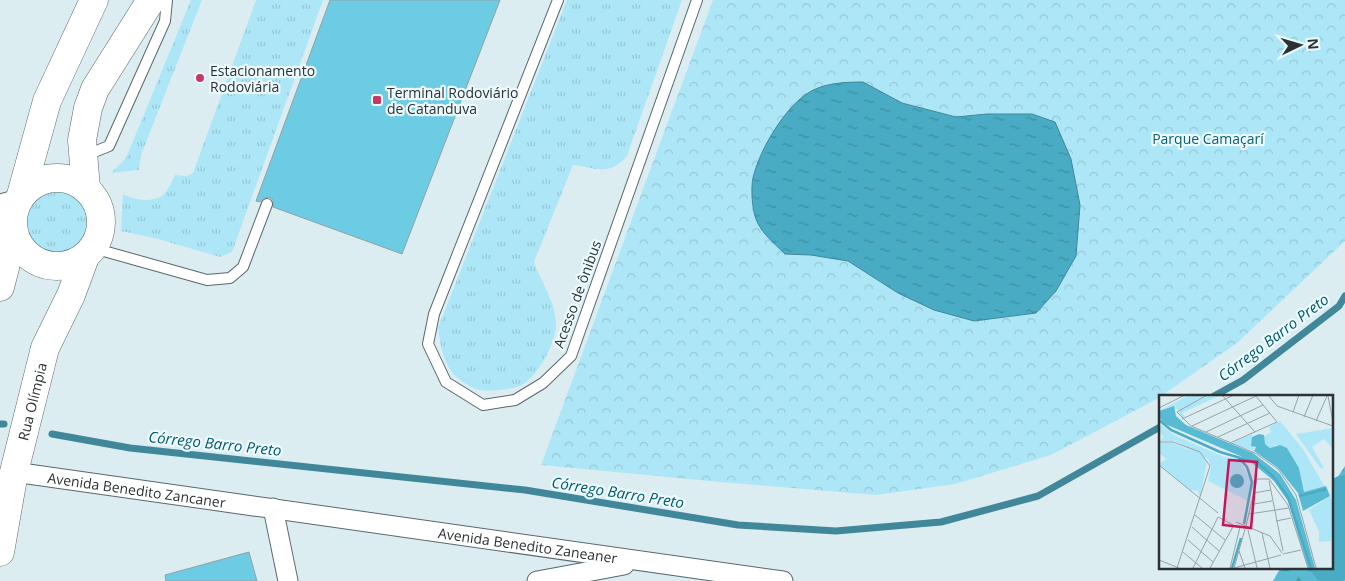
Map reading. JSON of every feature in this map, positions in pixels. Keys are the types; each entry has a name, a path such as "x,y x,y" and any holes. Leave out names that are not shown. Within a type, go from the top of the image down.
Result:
{"main road":[{"path":"0,286 9,228 15,206 13,200 47,101 94,0"},
{"path":"86,189 82,140 88,108 95,89 151,0"},
{"path":"9,228 27,255 37,262 49,266 74,264 89,252 100,235 99,207 92,195 76,182 64,178 40,180 29,186 13,200"},
{"name":"Rua Olímpia","path":"0,552 7,471 45,348 71,295 89,252"}],"street":[{"name":"Avenida Benedito Zancaner","path":"7,471 273,508"},
{"name":"Avenida Benedito Zaneaner","path":"273,508 640,562 722,577 783,581"},
{"path":"273,508 288,581"},
{"path":"537,581 640,562"}],"lane":[{"path":"84,156 109,146 165,21 167,0"},
{"name":"Acesso de ônibus","path":"558,0 434,314 428,344 446,382 483,405 515,400 543,383 571,356 697,0"},
{"path":"89,252 207,280 230,278 242,267 267,204"}],"green space":[{"path":"191,0 202,0 141,155 139,170 111,173 126,158"},
{"path":"256,0 323,0 232,252 220,257 158,239 121,231 123,194 144,200 156,199 165,193 175,175 186,176 193,173"},
{"path":"567,0 682,0 627,156 614,167 602,170 573,165 534,262 551,301 556,318 553,341 545,359 534,375 522,385 502,390 480,390 463,382 449,368 443,353 438,328"},
{"name":"Parque Camaçarí","path":"713,0 1345,0 1345,241 1237,343 1163,395 1159,395 1157,399 1051,455 955,484 876,495 541,465","holes":["863,82 902,103 957,117 987,114 1032,114 1071,159 1080,205 1076,256 974,321 934,310 898,293 848,261 811,255 785,254"]},
{"path":"58,191 76,196 81,200 85,205 90,223 85,241 81,246 76,250 58,255 40,250 35,246 31,241 26,223 31,205 35,200 40,196"},
{"path":"1345,466 1345,581 1273,581 1280,568 1332,568 1332,486"}],"water":[{"path":"863,82 902,103 956,117 987,114 1032,114 1055,122 1071,159 1080,205 1076,256 1056,291 1036,313 974,321 934,310 898,293 848,261 811,255 785,254 762,230 753,208 753,178 766,144 780,121 797,102 811,91 833,84"}],"building":[{"name":"Terminal Rodoviário de Catanduva","path":"330,0 500,0 402,254 273,207 273,200 269,197 263,198 260,202 256,201"},
{"path":"249,552 257,581 166,581 165,575"}],"waterway":[{"name":"Córrego Barro Preto","path":"1216,395 1243,380 1339,306 1345,296"},
{"name":"Córrego Barro Preto","path":"52,434 130,448 525,490 738,525 836,531 941,522 1038,496 1159,428"},
{"path":"1332,558 1345,496"}],"place":[{"name":"Estacionamento Rodoviária","path":"200,78"},
{"name":"Terminal Rodoviário de Catanduva","path":"377,100"}]}
